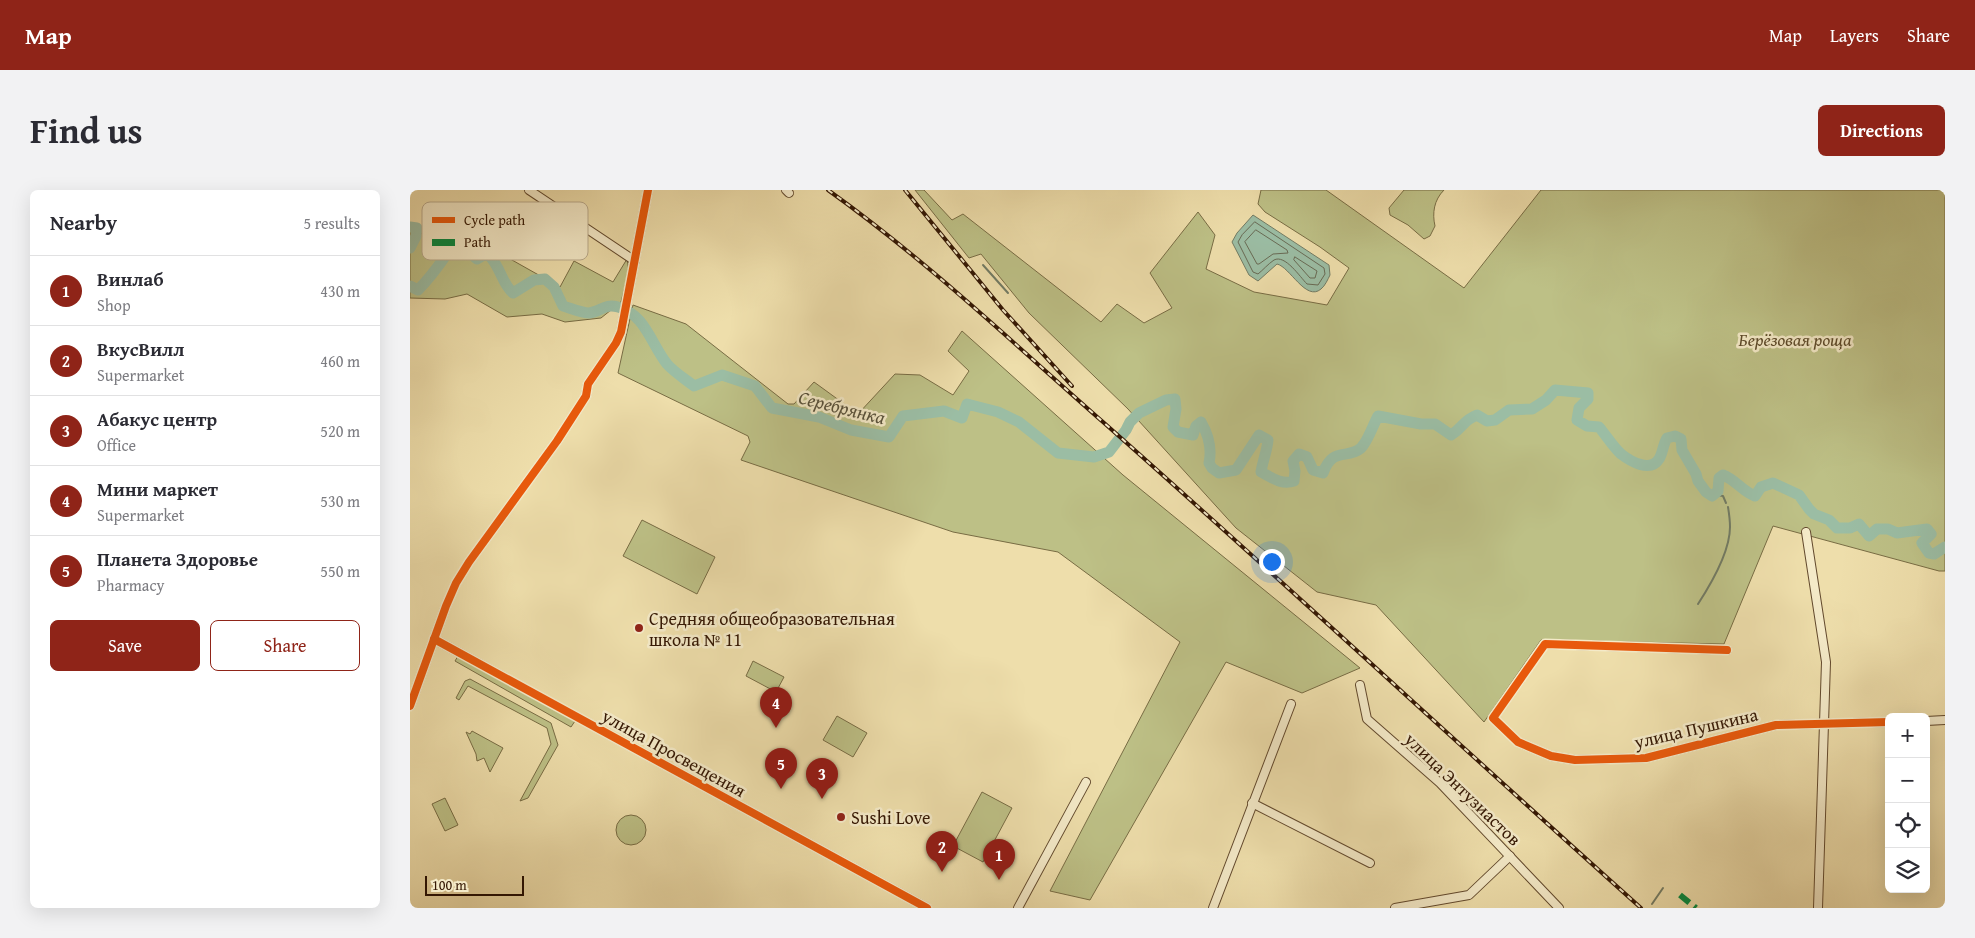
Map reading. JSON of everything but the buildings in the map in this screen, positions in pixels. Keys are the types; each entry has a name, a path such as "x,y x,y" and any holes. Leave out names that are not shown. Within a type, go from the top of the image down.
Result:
{"street":[{"path":"529,190 547,202"},
{"path":"410,706 456,583 469,562 557,441 586,396 588,384 616,343 623,320 648,190"},
{"path":"588,230 635,262"},
{"path":"1806,532 1826,662 1818,908"},
{"name":"улица Просвещения","path":"434,639 927,908"},
{"name":"улица Пушкина","path":"1727,650 1544,644 1493,718 1518,742 1551,756 1575,760 1646,758 1776,725 1885,722"},
{"name":"улица Энтузиастов","path":"1360,685 1367,719 1440,783 1560,908"},
{"path":"1213,908 1291,704"},
{"path":"1930,721 1945,720"},
{"path":"1018,908 1086,782"},
{"path":"1252,803 1370,863"},
{"path":"1395,908 1470,895 1510,856"}],"green space":[{"name":"Берёзовая роща","path":"915,190 924,190 952,220 963,214 1101,322 1117,304 1144,323 1172,308 1150,273 1198,212 1215,235 1206,269 1254,292 1327,305 1349,268 1265,212 1258,204 1261,190 1326,190 1464,288 1541,190 1945,190 1945,571 1939,571 1773,526 1724,644 1541,640 1484,722 1376,605 1317,592 1236,528 1128,409 1029,313 981,254 969,258"},
{"path":"1404,190 1444,190 1438,198 1435,207 1435,226 1430,236 1424,239 1408,225 1390,215 1389,208"},
{"path":"410,230 422,234 422,260 512,260 560,287 574,261 613,282 627,259 629,271 621,302 601,318 565,322 542,314 507,317 467,294 445,299 410,298"},
{"path":"633,305 686,324 788,404 794,404 814,382 858,414 895,374 920,375 953,395 969,371 948,351 962,331 1123,475 1360,668 1302,693 1226,662 1090,900 1050,891 1180,642 1058,552 953,532 741,460 750,442 748,436 618,373"},
{"path":"642,520 715,557 697,594 623,556"},
{"path":"458,656 575,721 571,727 455,661"},
{"path":"753,661 784,677 776,692 746,676"},
{"path":"470,679 551,723 558,745 528,798 520,801 551,744 547,728 468,686 459,700 456,698 465,681"},
{"path":"837,716 867,733 853,757 823,740"},
{"path":"472,731 503,748 490,772 484,758 477,761 476,754 466,732 470,734"},
{"path":"982,792 1012,808 983,862 953,846"},
{"path":"445,798 458,825 445,831 432,804"},
{"path":"631,815 642,819 646,830 642,841 631,845 620,841 616,830 620,819"}],"water":[{"path":"1253,215 1329,265 1330,275 1321,289 1315,292 1304,288 1282,266 1277,264 1258,281 1249,275 1232,242 1237,233"}],"waterway":[{"name":"Серебрянка","path":"410,227 417,228 416,236 410,248"},
{"name":"Серебрянка","path":"410,286 418,290 443,260"},
{"name":"Серебрянка","path":"493,260 513,293 534,280 545,279 554,287 563,306 589,313 613,306 635,316 647,331 667,364 694,386 722,375 755,386 772,408 819,417 851,430 889,437 903,416 944,411 962,418 967,404 998,412 1019,422 1058,453 1094,457 1109,452 1130,422 1139,413 1166,400 1175,399 1176,409 1173,427 1178,432 1193,435 1196,426 1201,422 1209,442 1209,463 1212,468 1219,473 1236,470 1259,435 1268,440 1261,472 1277,480 1290,482 1294,481 1293,461 1299,454 1307,457 1313,470 1323,473 1331,459 1356,451 1364,445 1378,416 1421,424 1435,424 1451,435 1468,420 1477,415 1487,421 1495,420 1509,410 1532,409 1546,400 1555,390 1588,393 1588,399 1579,408 1577,420 1587,426 1599,427 1621,454 1629,460 1645,465 1651,465 1659,459 1667,438 1675,436 1681,439 1682,450 1698,481 1706,492 1712,496 1718,491 1719,478 1723,475 1755,496 1761,487 1773,483 1799,495 1814,514 1829,520 1837,528 1850,528 1859,524 1869,536 1877,529 1888,529 1897,533 1927,529 1931,534 1922,543 1929,553 1934,554 1945,547"},
{"path":"983,265 1008,293"},
{"path":"1716,495 1723,496 1726,503"},
{"path":"1698,604 1714,577 1727,546 1730,527 1728,507"},
{"path":"1652,904 1663,888"}],"railway":[{"path":"828,190 900,245 1002,332 1641,908"},
{"path":"905,190 1003,310 1072,386"}],"marked path":[{"path":"1680,895 1696,908"}],"cycle path":[{"path":"410,706 456,583 469,562 557,441 586,396 588,384 616,343 621,332 648,190"},
{"path":"434,639 927,908"},
{"path":"1727,650 1545,644 1493,718 1518,742 1551,756 1575,760 1646,758 1776,725 1885,722"}],"place":[{"name":"Средняя общеобразовательная школа № 11","path":"639,628"},
{"name":"Мини маркет","path":"776,728"},
{"name":"Планета Здоровье","path":"781,789"},
{"name":"Абакус центр","path":"822,799"},
{"name":"Sushi Love","path":"841,817"},
{"name":"ВкусВилл","path":"942,872"},
{"name":"Винлаб","path":"999,880"}]}
